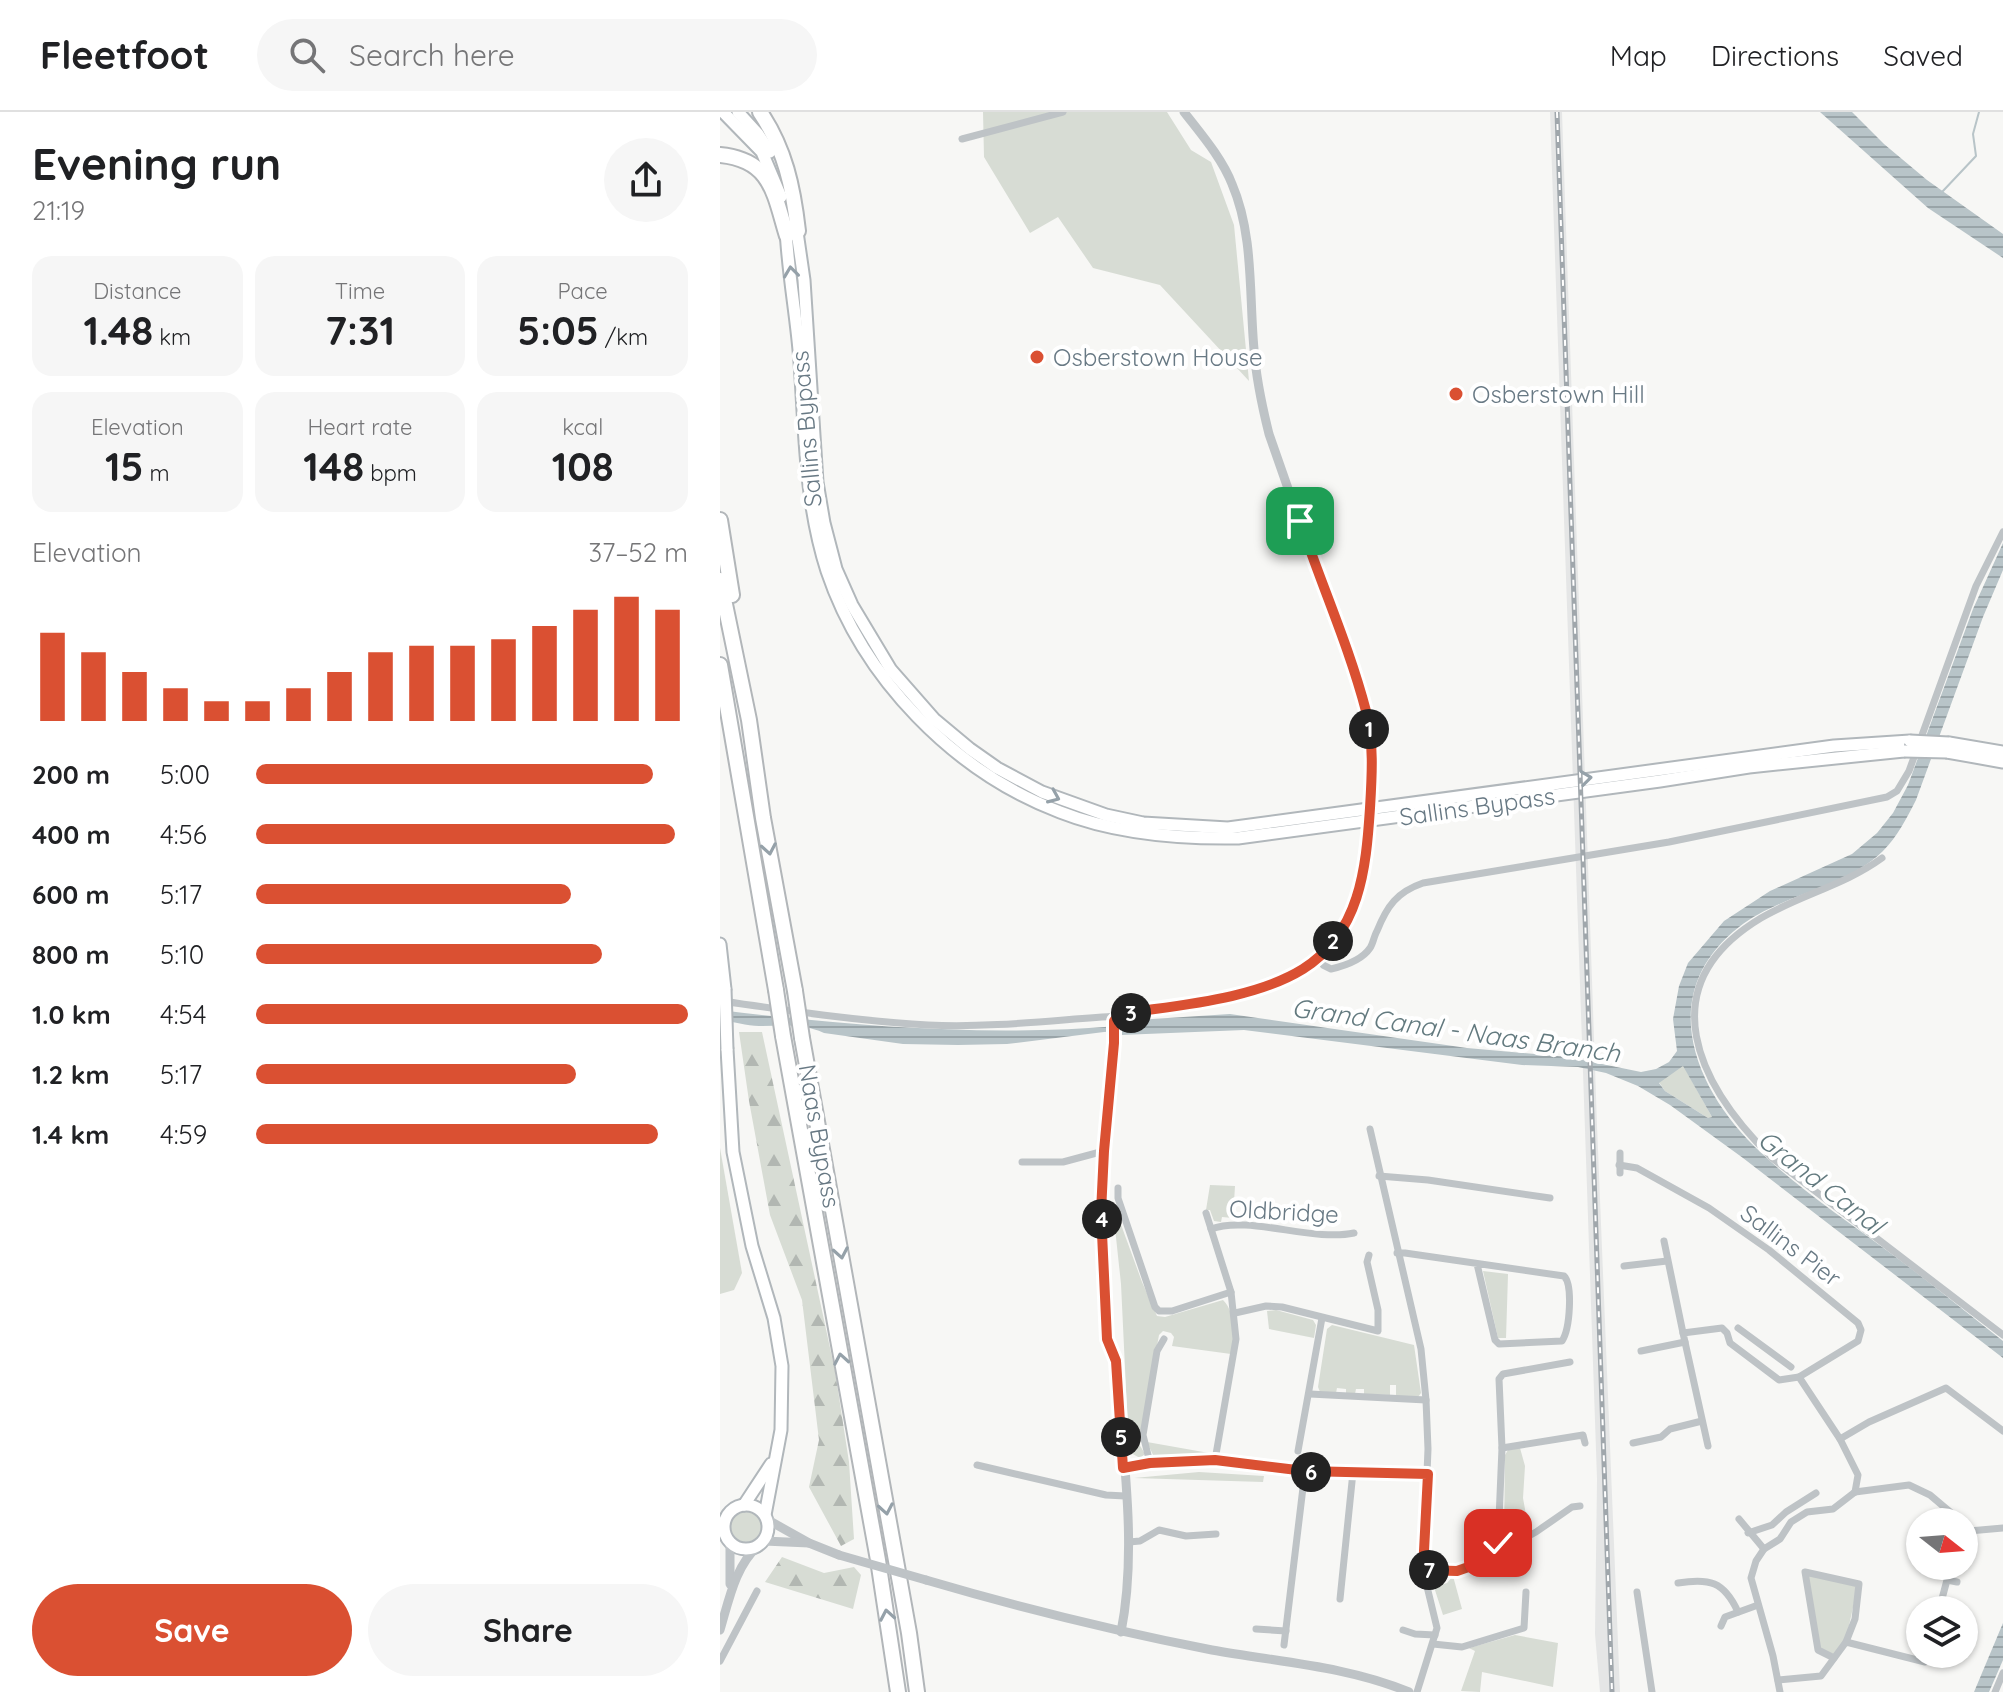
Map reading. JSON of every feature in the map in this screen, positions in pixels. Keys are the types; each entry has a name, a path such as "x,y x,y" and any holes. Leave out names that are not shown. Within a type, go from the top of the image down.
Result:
{"highway":[{"path":"760,112 787,166 792,233"},
{"path":"720,155 748,161 768,180 792,233"},
{"path":"720,520 738,628 755,819"},
{"name":"Naas Bypass","path":"720,580 749,720 755,819 783,1036 878,1560 898,1692"},
{"name":"Naas Bypass","path":"720,665 795,991 917,1692"},
{"path":"720,694 755,819"}],"main road":[{"name":"Sallins Bypass","path":"723,112 762,152 780,193 792,233"},
{"name":"Sallins Bypass","path":"738,112 758,134 774,159 792,233 806,306 817,482 832,553 847,593 891,670 934,719 997,768 1042,792 1094,812 1143,823 1228,828 1834,746 1907,746 2003,752"},
{"name":"Sallins Bypass","path":"1948,748 2003,762"},
{"path":"720,944 733,1152 752,1246 780,1348 783,1406 766,1517 769,1527 761,1543 741,1549 725,1537 725,1521 732,1508 760,1484 775,1457"},
{"path":"732,1508 756,1507 766,1517"}],"street":[{"path":"962,139 1063,112"},
{"path":"722,995 831,1016 929,1025 1115,1018 1233,996 1281,980 1318,957 1348,919 1364,872 1368,829 1372,766 1366,712 1262,406 1254,353 1246,234 1240,205 1220,160 1184,112"},
{"path":"1318,957 1323,965 1331,969 1358,958 1369,949 1385,912 1398,894 1423,883 1669,842 1887,797 1897,791 1909,771 1976,586 2003,532"},
{"path":"1882,858 1853,877 1765,916 1730,942 1716,956 1700,983 1693,1019 1696,1037 1701,1055 1720,1092 1739,1122 1772,1158 2003,1335"},
{"path":"1115,1018 1101,1212 1107,1339 1116,1361 1129,1542 1129,1581 1121,1632"},
{"path":"1370,1129 1421,1349 1426,1400 1428,1474 1423,1570 1437,1628 1417,1692"},
{"path":"1022,1162 1063,1162 1104,1151"},
{"name":"Sallins Pier","path":"1620,1153 1620,1169 1637,1168 1709,1208 1769,1250 1858,1323 1861,1330 1858,1341 1799,1377"},
{"path":"1379,1176 1550,1198"},
{"path":"1118,1188 1118,1198 1159,1311 1172,1311 1231,1292"},
{"name":"Oldbridge","path":"1206,1213 1231,1292 1236,1339 1215,1460"},
{"name":"Oldbridge","path":"1211,1229 1241,1226 1317,1234 1354,1233"},
{"path":"1664,1241 1708,1446"},
{"path":"1397,1253 1477,1264 1568,1278 1568,1333 1562,1341 1499,1344 1495,1340 1477,1264"},
{"path":"1369,1255 1367,1262 1378,1310 1378,1331"},
{"path":"1624,1266 1667,1261"},
{"path":"1235,1313 1266,1306 1282,1307 1388,1333"},
{"path":"1298,1451 1322,1318"},
{"path":"1683,1333 1722,1328 1730,1343 1781,1381 1799,1377 1840,1439 1858,1475 1855,1492"},
{"path":"1738,1328 1791,1367"},
{"path":"1150,1463 1143,1435 1157,1351 1164,1339"},
{"path":"1641,1351 1685,1342"},
{"path":"1747,1355 1756,1342"},
{"path":"1502,1550 1498,1543 1502,1448 1500,1377 1570,1362"},
{"path":"1392,1387 1392,1399"},
{"path":"1840,1439 1869,1422 1946,1388 2003,1431"},
{"path":"1310,1394 1426,1400"},
{"path":"1633,1443 1661,1437 1670,1429 1702,1421"},
{"path":"1502,1448 1583,1435 1585,1443"},
{"path":"1123,1468 1150,1463 1215,1460 1305,1471 1428,1474"},
{"path":"977,1465 1106,1495 1125,1496"},
{"path":"1284,1645 1305,1471"},
{"path":"1340,1599 1353,1472"},
{"path":"1780,1692 1751,1578 1764,1549 1780,1539 1791,1522 1807,1512 1833,1509 1855,1492 1909,1485 1948,1508"},
{"path":"1748,1533 1772,1525 1816,1493"},
{"path":"1423,1570 1457,1571 1477,1564 1557,1520 1572,1507 1580,1506"},
{"path":"766,1517 809,1543 839,1555 926,1580 1121,1632 1248,1657 1333,1669 1409,1692"},
{"path":"1739,1519 1764,1549"},
{"path":"1978,1530 2003,1528"},
{"path":"1129,1542 1140,1541 1159,1530 1186,1536 1216,1534"},
{"path":"725,1537 729,1600"},
{"path":"720,1630 748,1555 761,1543 809,1543"},
{"path":"1778,1680 1821,1676 1828,1671 1846,1642 1855,1619 1859,1584 1805,1572 1818,1650 1834,1658"},
{"path":"1943,1596 1947,1580 1957,1582"},
{"path":"1678,1583 1710,1582 1732,1598 1738,1612"},
{"path":"720,1661 757,1591"},
{"path":"1433,1644 1462,1647 1524,1628 1526,1592"},
{"path":"1637,1592 1651,1689 1639,1686"},
{"path":"729,1600 746,1610"},
{"path":"1721,1626 1725,1617 1758,1605"},
{"path":"1256,1629 1286,1631"},
{"path":"1403,1630 1435,1635"},
{"path":"1846,1642 1906,1657"},
{"path":"1995,1692 2003,1673"}],"shaded area":[{"path":"1550,112 1562,112 1620,1692 1600,1692 1595,1634 1597,1479"},
{"path":"1820,112 1852,112 1927,180 2003,234 2003,258 1928,208"},
{"path":"2003,543 2003,570 1916,800 1901,827 1888,846 1867,864 1756,916 1739,927 1714,952 1698,980 1691,1008 1692,1037 1700,1067 1714,1095 1755,1147 1805,1190 2003,1341 2003,1358 1670,1105 1638,1086 1606,1073 1578,1067 1522,1065 1244,1030 1121,1035 1120,1031 1007,1044 958,1045 903,1044 824,1033 800,1026 754,1026 720,1021 720,1010 868,1025 1019,1030 1119,1026 1121,1021 1230,1014 1467,1048 1568,1057 1641,1072 1656,1069 1669,1062 1677,1051 1673,1019 1679,986 1688,963 1724,921 1770,891 1852,854 1877,833 1893,813 1908,785 1973,609","holes":["1683,1066 1712,1117 1708,1118 1665,1091 1659,1083"]},
{"path":"2003,1623 2003,1660 1989,1692 1974,1692"}],"green space":[{"path":"983,112 1167,112 1191,150 1211,162 1234,225 1249,381 1160,285 1093,268 1058,217 1030,233 984,157"},
{"path":"739,1032 762,1032 835,1371 849,1462 854,1539 841,1546 809,1487 819,1440 802,1300 770,1215"},
{"path":"1683,1065 1712,1117 1708,1118 1665,1091 1659,1082"},
{"path":"720,1148 742,1273 734,1290 720,1294"},
{"path":"1210,1185 1235,1186 1233,1218 1222,1217 1221,1222 1214,1221 1210,1210 1206,1210"},
{"path":"1112,1200 1157,1316 1165,1317 1223,1300 1230,1311 1233,1325 1231,1354 1172,1346 1174,1337 1171,1333 1163,1331 1159,1335 1139,1444 1145,1454 1140,1458 1129,1452 1121,1284"},
{"path":"1483,1271 1508,1274 1506,1338 1498,1338"},
{"path":"1276,1310 1313,1320 1316,1325 1314,1338 1269,1329 1267,1311"},
{"path":"1332,1325 1414,1345 1421,1393 1418,1397 1396,1396 1396,1385 1390,1385 1390,1395 1364,1394 1364,1389 1356,1389 1355,1394 1337,1388 1336,1393 1320,1392 1318,1387 1327,1329"},
{"path":"1147,1442 1209,1453 1154,1457"},
{"path":"1520,1448 1525,1466 1523,1498 1528,1526 1504,1539 1505,1455 1508,1450"},
{"path":"1199,1472 1264,1476 1263,1482 1134,1478"},
{"path":"746,1509 759,1514 764,1527 759,1540 746,1545 733,1540 728,1527 733,1514"},
{"path":"782,1557 824,1573 854,1567 861,1575 853,1609 765,1582"},
{"path":"1807,1573 1858,1585 1846,1639 1832,1658 1818,1649"},
{"path":"1453,1576 1462,1609 1443,1615 1434,1587 1447,1583"},
{"path":"1515,1635 1558,1643 1553,1687 1482,1672 1480,1692 1461,1691 1475,1651 1469,1648"}],"waterway":[{"path":"1942,192 1976,156 1973,134 1979,112"}],"railway":[{"path":"1557,112 1612,1692"}],"place":[{"name":"Osberstown House","path":"1037,357"},
{"name":"Osberstown Hill","path":"1456,394"}],"route":[{"path":"1300,521 1348,656 1370,732 1372,766 1364,872 1348,919 1329,946 1303,969 1233,996 1120,1014 1114,1021 1101,1212 1107,1339 1116,1361 1123,1468 1150,1463 1215,1460 1305,1471 1428,1474 1423,1570 1457,1571 1477,1564 1502,1550 1498,1543"}],"water label":[{"name":"Grand Canal - Naas Branch","path":"1456,1030"},
{"name":"Grand Canal","path":"1821,1182"}]}
